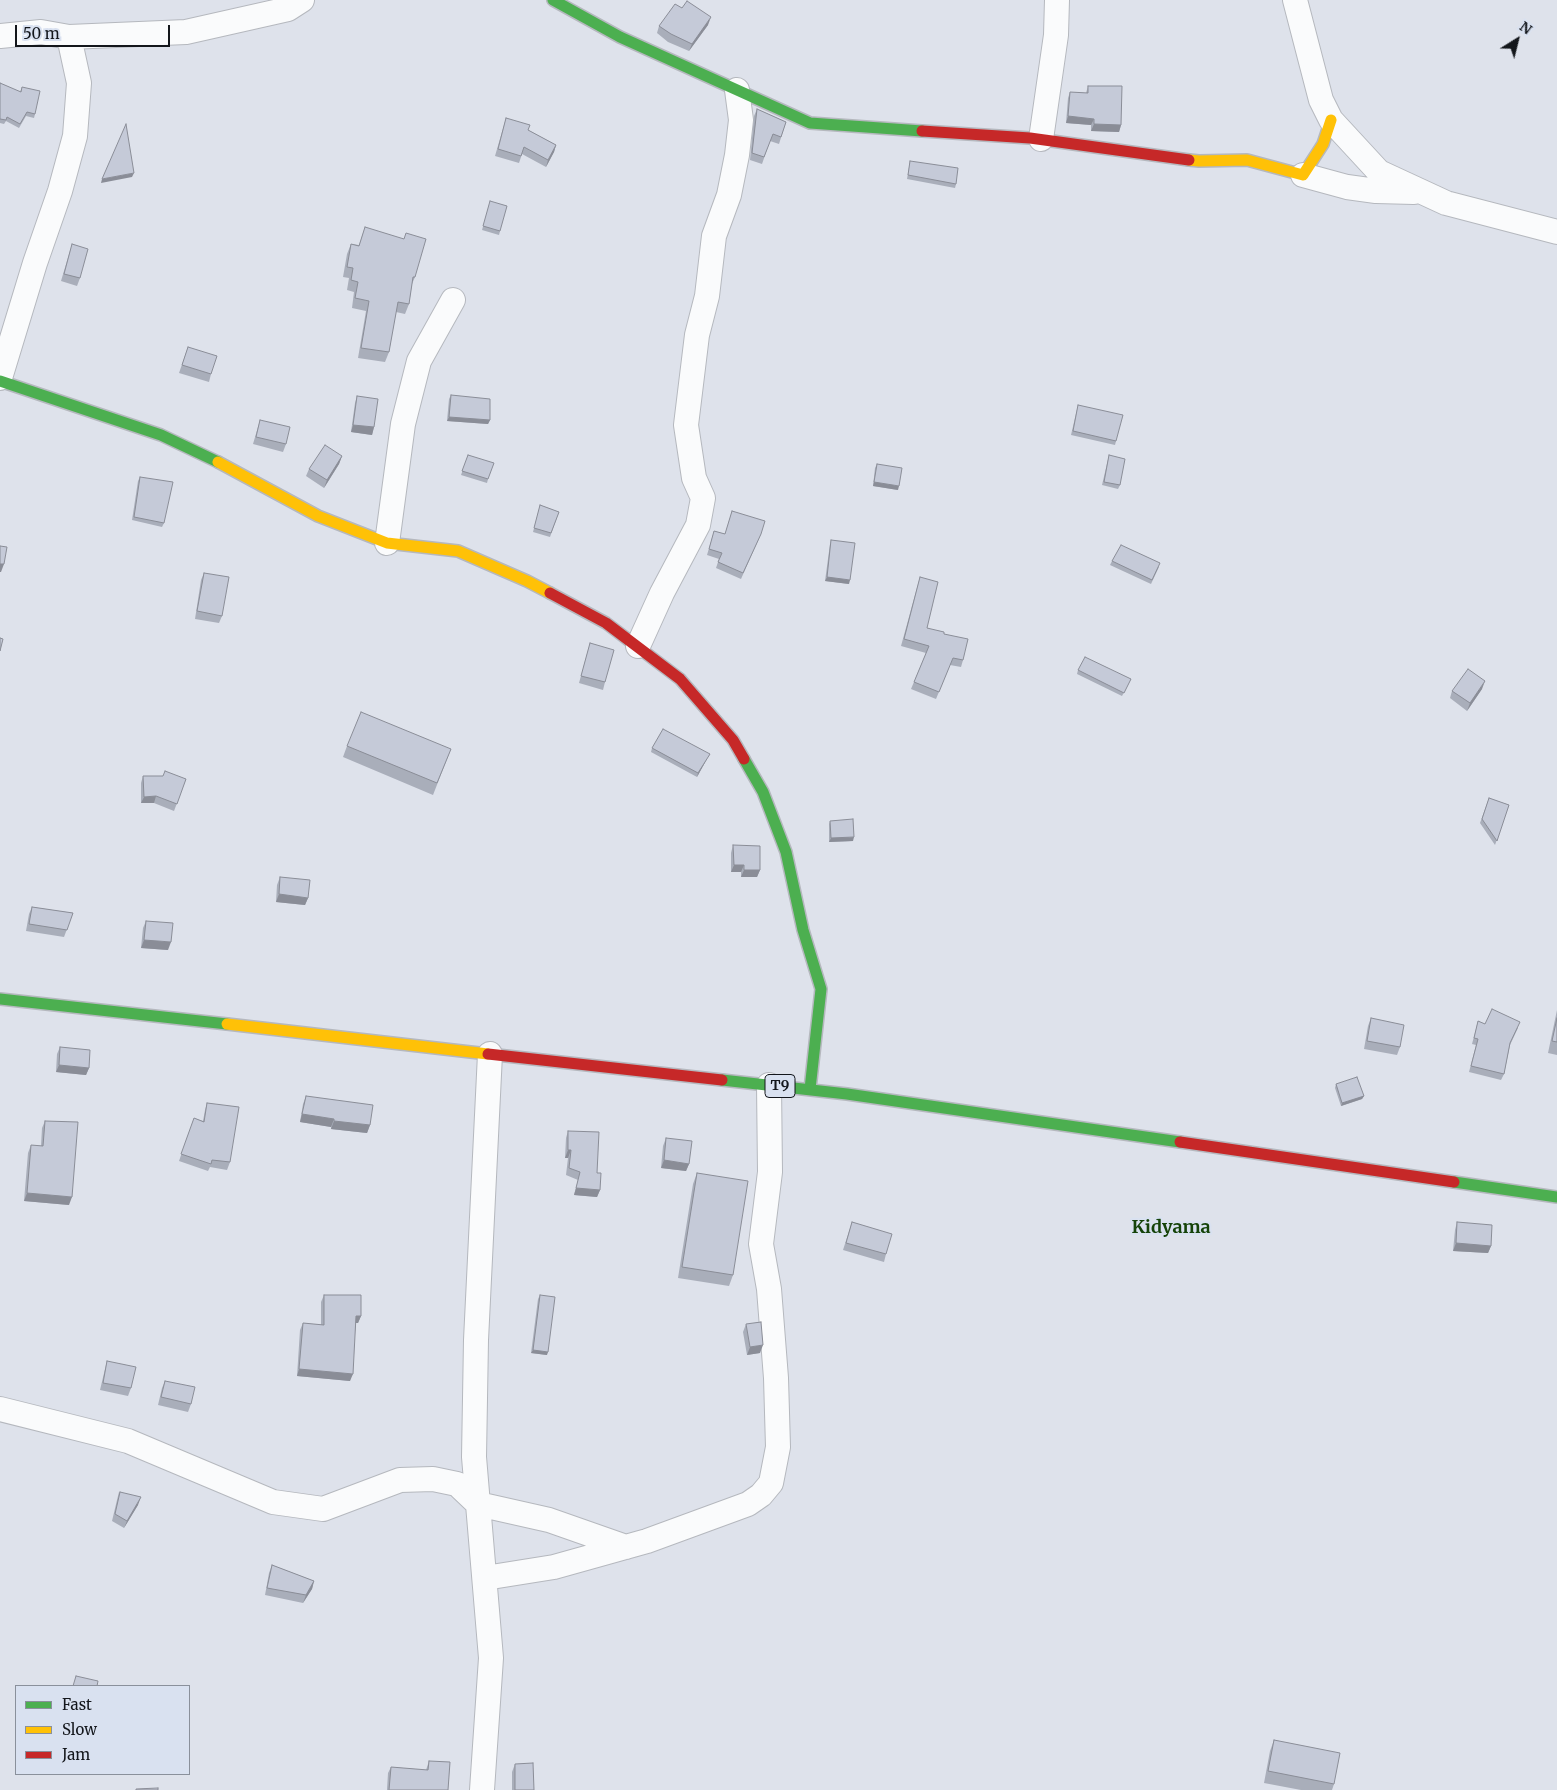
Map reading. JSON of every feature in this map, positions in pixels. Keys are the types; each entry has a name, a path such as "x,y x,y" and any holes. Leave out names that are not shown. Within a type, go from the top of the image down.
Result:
{"main road":[{"path":"553,0 620,37 810,123 1041,139 1199,161 1247,160 1303,175 1323,144 1331,120"},
{"path":"0,380 161,435 242,474 318,516 386,543 458,551 527,580 606,623 680,679 733,740 763,792 786,852 803,930 821,988 810,1089"},
{"name":"T9","path":"0,999 810,1089 1557,1197"}],"street":[{"path":"0,36 41,32 69,37 186,32 288,9 302,0"},
{"path":"1041,139 1056,35 1057,0"},
{"path":"1295,0 1321,100 1331,120 1380,172 1446,203 1557,232"},
{"path":"0,380 35,264 60,191 75,136 79,83 69,37"},
{"path":"638,646 662,593 698,525 703,498 694,478 686,425 697,336 707,296 714,236 729,195 736,155 741,120 736,90"},
{"path":"1303,175 1347,187 1376,191 1423,192"},
{"path":"386,543 403,424 419,361 453,300"},
{"path":"482,1790 490,1658 474,1457 476,1340 490,1054"},
{"path":"485,1578 554,1567 647,1541 748,1504 761,1495 771,1483 778,1447 776,1378 770,1289 761,1244 770,1172 769,1085"},
{"path":"0,1409 128,1441 273,1502 323,1509 400,1480 433,1479 457,1484 478,1504 549,1520 626,1547"}],"building":[{"path":"687,1 711,17 692,44 659,26 675,4 682,8"},
{"path":"0,83 21,92 22,87 40,91 35,114 27,112 20,124 7,117 6,120 0,119"},
{"path":"1088,86 1122,86 1121,125 1094,124 1094,119 1068,116 1070,92 1088,93"},
{"path":"757,109 786,122 781,137 773,134 764,157 752,153"},
{"path":"506,118 530,125 528,130 556,145 548,160 524,147 521,156 498,149"},
{"path":"126,124 134,173 102,179"},
{"path":"910,161 958,168 956,184 908,175"},
{"path":"490,201 507,206 500,231 483,226"},
{"path":"365,227 404,239 406,233 426,239 415,277 413,277 409,304 398,302 389,352 361,348 369,301 355,298 358,282 351,280 353,268 347,267 351,244 359,246"},
{"path":"72,244 88,249 80,278 64,274"},
{"path":"188,347 217,356 211,374 182,365"},
{"path":"451,395 490,399 490,420 449,417"},
{"path":"357,396 378,399 374,427 353,425"},
{"path":"1078,405 1123,415 1116,441 1073,431"},
{"path":"260,420 290,427 286,444 256,437"},
{"path":"325,445 342,456 327,480 309,469"},
{"path":"468,455 494,463 488,479 462,471"},
{"path":"1109,455 1125,459 1120,485 1104,482"},
{"path":"877,464 902,468 899,486 874,482"},
{"path":"140,477 173,482 164,523 134,517"},
{"path":"540,505 559,512 551,533 534,528"},
{"path":"732,511 765,521 743,573 718,562 722,553 709,549 714,531 725,534"},
{"path":"831,540 855,543 850,580 827,577"},
{"path":"1121,545 1160,563 1152,580 1112,561"},
{"path":"0,546 7,547 4,564 0,564"},
{"path":"204,573 229,577 222,616 197,611"},
{"path":"920,577 938,582 927,628 968,639 963,660 953,658 939,692 914,682 929,646 904,639"},
{"path":"0,638 3,639 0,651"},
{"path":"590,643 614,650 605,682 581,676"},
{"path":"1085,657 1131,679 1124,693 1078,670"},
{"path":"1468,669 1485,681 1470,703 1452,691"},
{"path":"361,712 451,749 437,783 347,746"},
{"path":"663,729 710,754 698,773 652,748"},
{"path":"165,771 186,779 177,804 156,796 144,797 143,776 163,776"},
{"path":"1489,798 1509,805 1497,841 1482,819"},
{"path":"853,819 854,837 831,838 830,821"},
{"path":"733,845 760,846 760,870 744,870 744,865 734,865"},
{"path":"280,877 310,880 308,898 279,894"},
{"path":"32,907 73,913 67,930 29,924"},
{"path":"146,921 173,923 171,942 144,940"},
{"path":"1492,1009 1520,1022 1510,1043 1504,1074 1471,1066 1478,1039 1474,1038 1478,1021 1485,1024"},
{"path":"1371,1018 1404,1025 1400,1047 1367,1041"},
{"path":"1557,1018 1557,1042 1552,1041"},
{"path":"60,1047 90,1050 89,1068 59,1065"},
{"path":"1357,1077 1364,1096 1342,1103 1336,1084"},
{"path":"306,1096 373,1105 370,1125 334,1121 334,1119 302,1114"},
{"path":"207,1103 239,1107 230,1162 212,1160 211,1164 181,1154 194,1118 204,1122"},
{"path":"45,1121 78,1122 72,1197 27,1193 31,1145 43,1146"},
{"path":"568,1131 599,1132 597,1173 601,1173 600,1190 576,1188 580,1172 569,1168 571,1150 568,1150"},
{"path":"666,1138 692,1141 689,1164 664,1160"},
{"path":"697,1173 748,1181 733,1275 682,1267"},
{"path":"852,1222 892,1234 886,1254 846,1243"},
{"path":"1457,1222 1492,1225 1491,1246 1456,1243"},
{"path":"324,1295 361,1295 361,1316 356,1316 353,1374 299,1369 303,1323 324,1325"},
{"path":"540,1295 555,1297 548,1352 533,1350"},
{"path":"761,1322 763,1345 750,1347 746,1324"},
{"path":"107,1361 136,1367 131,1388 103,1383"},
{"path":"165,1381 195,1387 191,1404 161,1397"},
{"path":"120,1492 141,1497 127,1521 115,1514"},
{"path":"272,1565 314,1581 306,1595 267,1588"},
{"path":"76,1676 98,1681 97,1685 73,1685"},
{"path":"1274,1740 1340,1753 1334,1784 1268,1771"},
{"path":"429,1761 450,1762 448,1790 389,1790 391,1767 428,1770"},
{"path":"533,1763 534,1790 515,1790 515,1764"},
{"path":"158,1788 158,1790 136,1790 136,1789"}],"traffic: fast":[{"path":"553,0 620,37 810,123 922,131"},
{"path":"0,381 161,435 218,462"},
{"path":"744,759 763,792 786,852 803,930 821,989 810,1089"},
{"path":"0,999 227,1024"},
{"path":"722,1080 847,1094 1180,1142"},
{"path":"1454,1182 1557,1197"}],"traffic: slow":[{"path":"1189,160 1247,160 1303,175 1323,144 1331,120"},
{"path":"218,462 318,516 387,543 458,551 550,593"},
{"path":"227,1024 488,1054"}],"traffic: jam":[{"path":"922,131 1030,138 1189,160"},
{"path":"550,593 606,623 680,679 733,740 744,759"},
{"path":"488,1054 722,1080"},
{"path":"1180,1142 1454,1182"}],"district":[{"name":"Kidyama","path":"1171,1228"}]}
